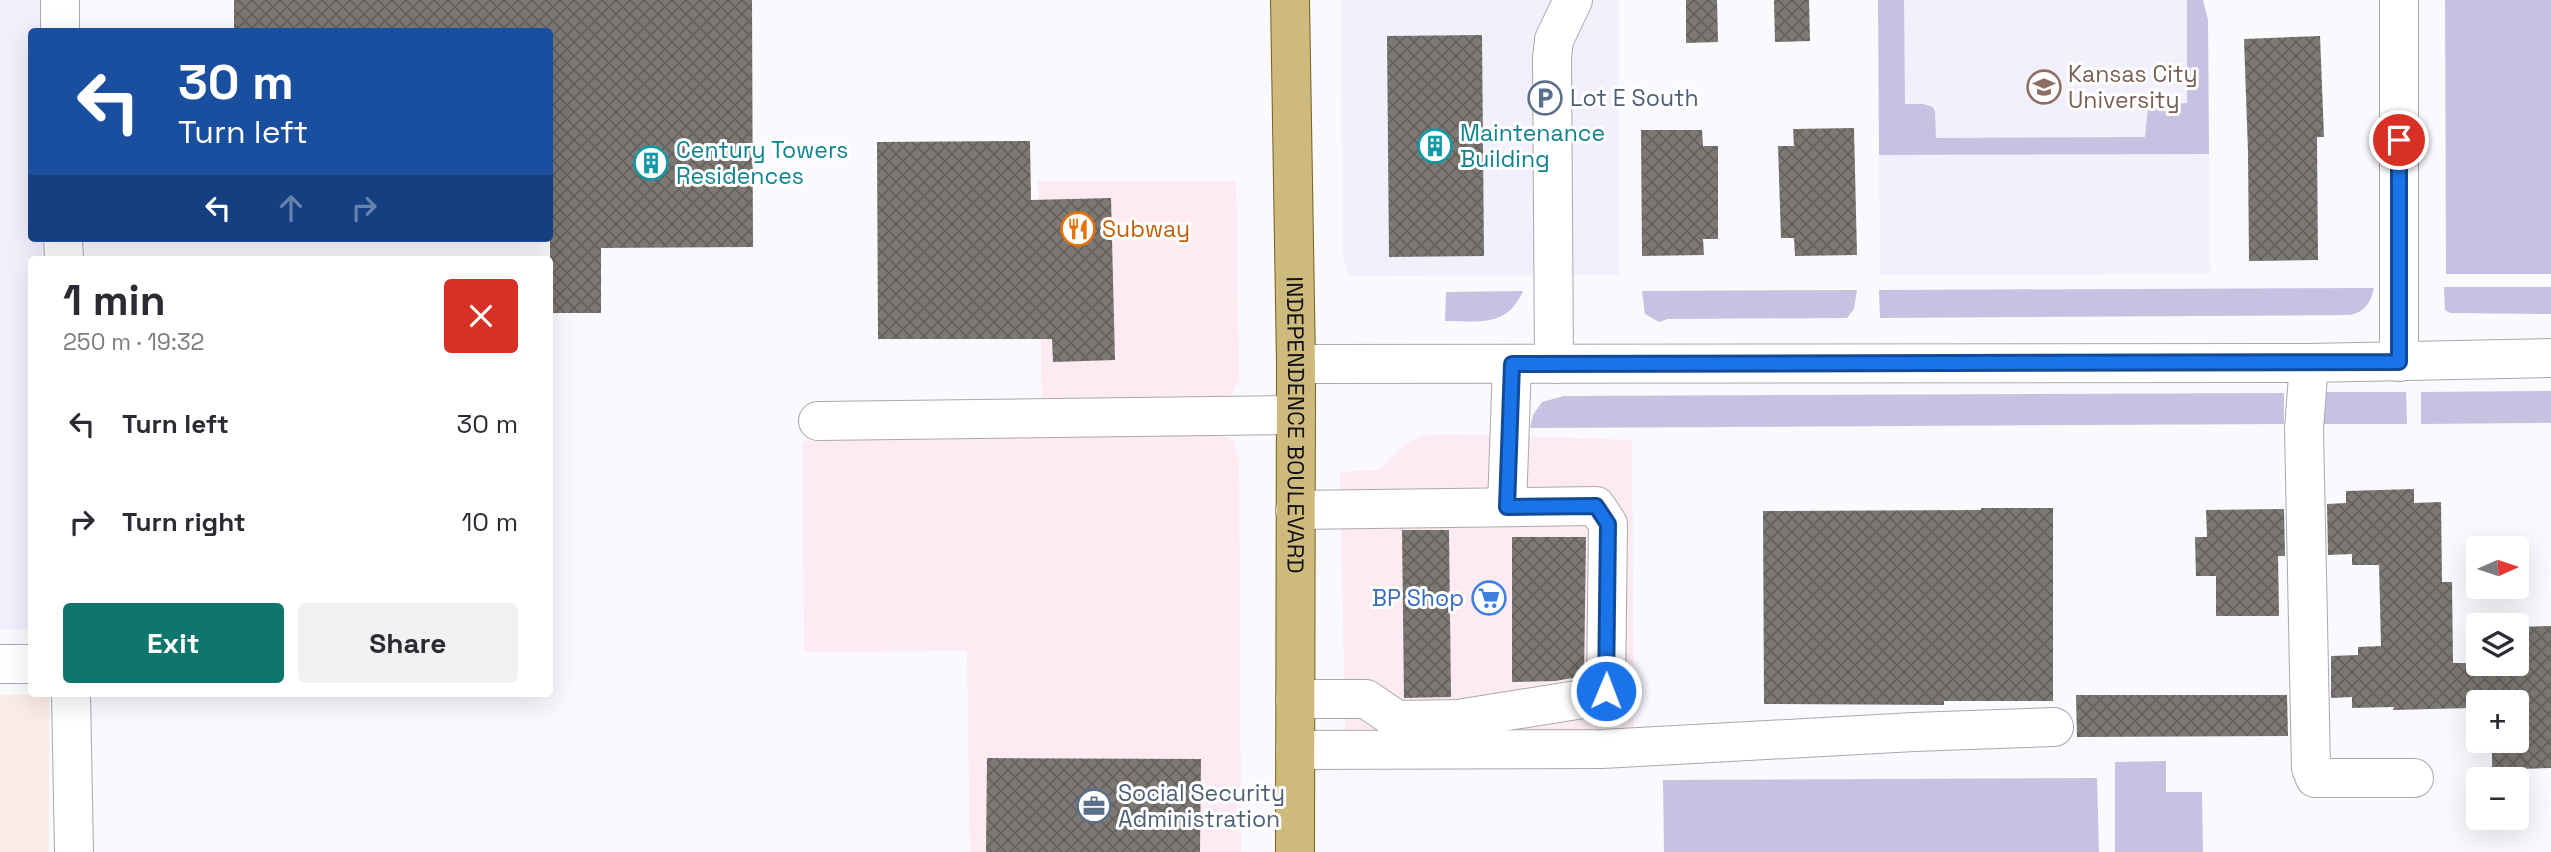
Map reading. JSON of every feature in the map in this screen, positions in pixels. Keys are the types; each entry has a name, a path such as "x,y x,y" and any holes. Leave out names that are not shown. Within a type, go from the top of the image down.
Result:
{"main road":[{"name":"INDEPENDENCE BOULEVARD","path":"1290,0 1296,364 1295,852"}],"street":[{"path":"60,0 60,28"},
{"path":"1554,364 1552,58 1554,40 1573,0"},
{"path":"2399,0 2399,362"},
{"path":"1296,364 2309,363 2551,358"},
{"path":"2309,363 2304,429 2311,768 2315,778 2414,778"},
{"path":"1507,507 1512,364"},
{"path":"818,421 1296,415"},
{"path":"1295,510 1596,506 1608,524 1606,691 1589,698 1446,719 1397,720 1366,699 1295,699"},
{"path":"0,664 28,664"},
{"path":"71,697 74,852"},
{"path":"1295,750 1602,749 2054,727"}],"shaded area":[{"path":"0,0 40,0 41,28 28,28 28,242 42,242 42,256 28,256 28,629 0,629"},
{"path":"1341,0 1618,0 1619,275 1349,276 1343,257"},
{"name":"Kansas City University","path":"1878,0 2203,0 2208,20 2210,274 1880,275"},
{"path":"1878,0 1904,0 1905,104 1933,107 1936,138 2145,137 2148,107 2154,104 2187,103 2187,0 2203,0 2208,20 2209,154 1879,155"},
{"path":"2445,0 2551,0 2551,274 2446,274"},
{"path":"1038,181 1236,181 1239,379 1232,395 1225,398 1042,399"},
{"path":"2444,287 2551,287 2551,314 2450,313 2445,310"},
{"path":"2374,288 2366,306 2350,315 1880,318 1879,290"},
{"path":"1857,290 1854,309 1847,318 1668,319 1659,322 1645,314 1642,291"},
{"path":"1523,291 1509,311 1500,317 1480,321 1445,321 1446,292"},
{"path":"2551,391 2551,423 2421,424 2421,392"},
{"path":"2318,392 2406,392 2407,424 2318,424"},
{"path":"2284,393 2284,424 1530,428 1533,415 1542,402 1564,396"},
{"path":"1221,434 1233,440 1239,461 1241,852 970,852 967,651 804,652 803,441"},
{"path":"1446,434 1632,440 1634,764 1346,765 1340,472 1379,470 1405,444 1422,436"},
{"path":"0,695 49,697 49,852 0,852"},
{"path":"2166,761 2166,792 2202,792 2203,852 2115,852 2115,762"},
{"path":"2097,778 2099,852 1664,852 1663,780"}],"building":[{"name":"Century Towers Residences","path":"234,0 752,0 753,247 601,248 601,313 553,313 553,256 550,256 550,242 553,242 553,28 234,28"},
{"path":"1686,0 1717,0 1718,42 1686,43"},
{"path":"1774,0 1809,0 1810,41 1775,42"},
{"name":"Maintenance Building","path":"1482,35 1484,256 1389,257 1387,36"},
{"path":"2320,36 2324,137 2317,137 2318,260 2249,261 2244,39"},
{"path":"1854,128 1857,255 1795,256 1794,238 1781,238 1778,146 1794,146 1793,129"},
{"path":"1641,130 1702,130 1703,146 1718,146 1718,239 1703,239 1704,255 1642,256"},
{"path":"1030,141 1031,200 1111,198 1115,360 1053,362 1052,339 878,339 877,142"},
{"path":"2414,489 2414,503 2441,502 2442,582 2452,582 2453,663 2466,663 2466,676 2529,676 2529,627 2551,626 2551,768 2492,767 2492,753 2529,753 2529,690 2466,690 2466,708 2352,708 2352,697 2331,698 2331,656 2358,655 2358,647 2381,646 2379,565 2352,565 2352,554 2328,555 2327,504 2346,503 2346,491"},
{"path":"2053,508 2053,701 1944,701 1944,705 1764,704 1763,511"},
{"path":"2284,509 2285,556 2278,556 2279,616 2216,616 2216,576 2196,576 2195,537 2207,537 2206,510"},
{"path":"1402,530 1449,530 1451,697 1404,698"},
{"path":"1512,537 1586,537 1584,676 1555,681 1512,682"},
{"path":"2076,695 2287,695 2288,736 2077,737"},
{"name":"Social Security Administration","path":"987,758 1201,759 1200,852 986,852"}],"place":[{"name":"Kansas City University","path":"2044,87"},
{"name":"Lot E South","path":"1545,98"},
{"name":"Maintenance Building","path":"1435,146"},
{"name":"Century Towers Residences","path":"651,163"},
{"name":"Subway","path":"1078,229"},
{"name":"BP Shop","path":"1489,598"},
{"name":"Social Security Administration","path":"1094,806"}],"route":[{"path":"1606,691 1608,524 1596,506 1507,507 1512,364 2399,362 2399,140"}]}
